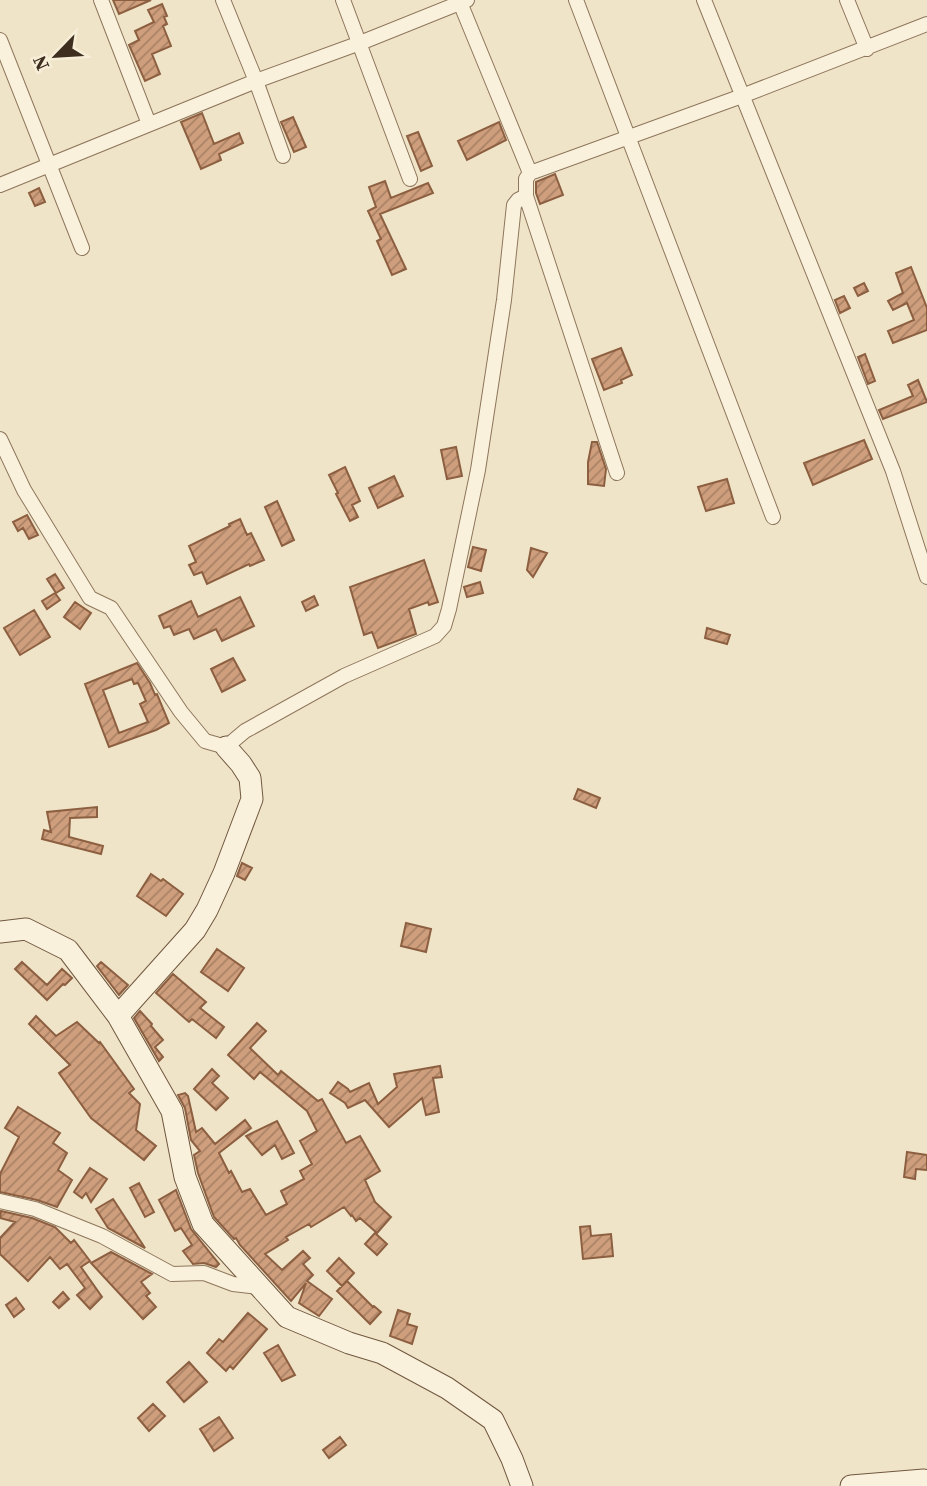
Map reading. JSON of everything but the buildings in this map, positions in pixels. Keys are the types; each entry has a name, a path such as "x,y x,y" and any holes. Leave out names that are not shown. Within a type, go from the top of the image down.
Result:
{"street":[{"path":"101,0 149,124"},
{"path":"223,0 283,156"},
{"path":"342,0 410,179"},
{"path":"576,0 773,517"},
{"path":"704,0 893,471 927,577"},
{"path":"847,0 867,49"},
{"path":"0,185 462,1 530,173"},
{"path":"617,473 526,196 526,179 530,173 742,96 927,24"},
{"path":"0,40 82,248"},
{"path":"226,747 245,731 344,676 435,636 444,626 478,470 504,300 514,205 526,196"},
{"path":"0,439 24,490 90,598 111,608 181,712 205,741 226,747 250,778 252,799 207,910 195,930 118,1016"},
{"path":"0,932 26,929 68,950 118,1016 172,1111 185,1177 203,1224 287,1317 349,1343 382,1353 447,1388 493,1420 522,1486"},
{"path":"0,1201 35,1209 102,1236 172,1274 204,1273 233,1284 259,1287"},
{"path":"851,1486 924,1480 927,1482"}]}
